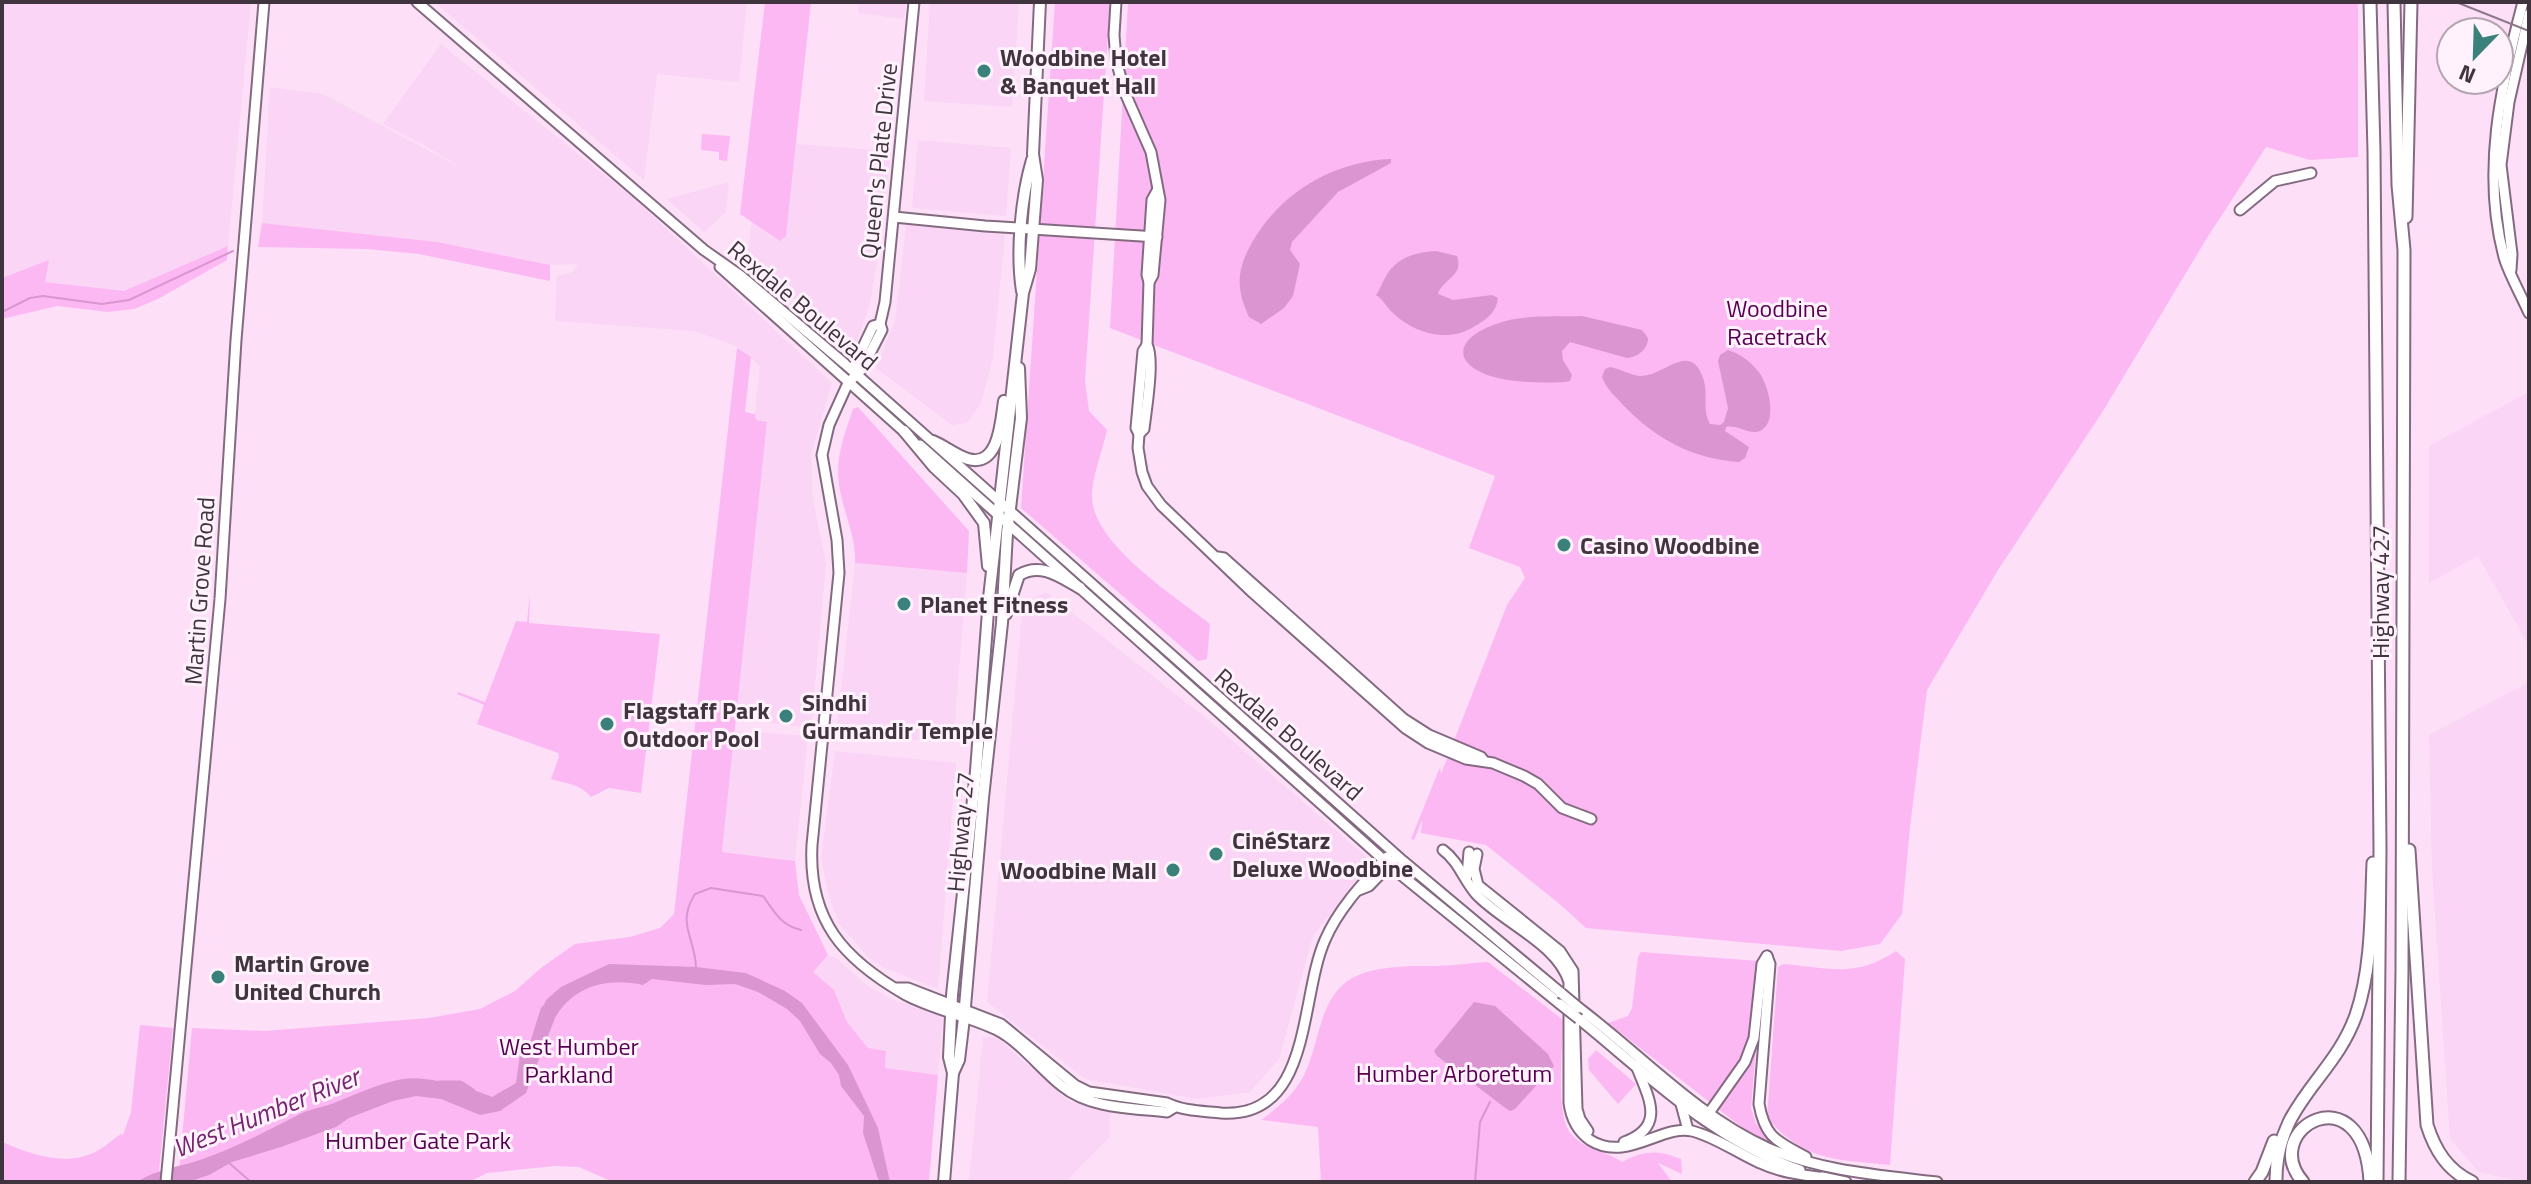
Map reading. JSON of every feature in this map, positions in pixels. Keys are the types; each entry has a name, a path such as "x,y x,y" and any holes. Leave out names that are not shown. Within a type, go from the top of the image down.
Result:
{"highway":[{"name":"Highway 427","path":"2370,2 2380,849 2377,1182"},
{"path":"2394,3 2403,151"},
{"path":"2403,151 2411,6"},
{"name":"Highway 427","path":"2399,1182 2403,151"},
{"path":"2402,780 2427,1125 2440,1155 2451,1168 2472,1182"},
{"path":"2255,1182 2265,1168 2282,1125 2341,1045 2356,1014 2371,910 2374,817 2378,799"},
{"path":"2276,1182 2279,1145 2292,1115"},
{"path":"2303,1182 2291,1161 2295,1138 2312,1122 2330,1118 2347,1123 2359,1133 2367,1155 2370,1182"}],"main road":[{"name":"Martin Grove Road","path":"166,1182 220,599 236,340 264,2"},
{"name":"Rexdale Boulevard","path":"417,2 1000,500"},
{"name":"Queen's Plate Drive","path":"914,2 894,217 880,324 882,330 862,369 848,383 829,425 822,455 837,540 839,573 812,845 817,903 826,923 844,951 865,970 897,988 908,988 1008,1037 1042,1062 1063,1087 1091,1102 1167,1112 1175,1107 1230,1113 1256,1108 1281,1089 1295,1062 1323,943 1335,920 1359,890 1369,886 1395,854"},
{"name":"Highway 27","path":"953,1073 959,1060 965,1014 983,798 1002,623 1008,523 1000,500 1023,293 1018,268 1037,180 1033,154 1040,2"},
{"path":"1116,2 1116,60 1125,93 1151,152 1160,200 1153,237 1153,275 1149,282 1147,345 1150,349 1144,429 1139,434 1139,459 1147,486 1218,557 1224,558 1404,719 1484,761 1532,780 1562,808 1591,819"},
{"path":"2523,2 2497,118 2493,165 2505,261 2529,313"},
{"path":"2511,270 2512,254 2501,165 2509,102 2529,14"},
{"path":"2240,210 2275,181 2311,173"},
{"path":"894,217 1153,237"},
{"name":"Rexdale Boulevard","path":"704,250 735,283 848,383 1004,511 1560,999"},
{"name":"Highway 27","path":"944,1182 953,1073 949,1057 952,1008 976,771 989,598 1021,418 1018,353"},
{"path":"933,441 970,460 982,459 991,452 1014,373"},
{"path":"904,431 934,467 963,494 984,523 989,598"},
{"name":"Rexdale Boulevard","path":"1008,523 1253,746 1458,923 1709,1113 1765,1146 1818,1164 1882,1178 1937,1182"},
{"path":"1002,623 1019,575 1028,570 1042,569 1080,588"},
{"path":"1443,850 1455,859 1477,896 1544,949 1565,970 1569,982 1569,1103 1573,1120 1583,1134 1597,1144 1614,1147 1688,1130 1768,1167 1826,1178"},
{"path":"1467,880 1473,853 1478,885 1560,951 1573,971 1577,1109 1585,1128 1597,1138 1622,1142 1637,1136 1646,1125 1651,1100 1636,1065"},
{"path":"1458,923 1466,915"},
{"path":"1709,1113 1745,1062 1754,1038 1762,964 1767,956 1770,964 1759,1104 1763,1125 1779,1142 1818,1164"},
{"name":"Rexdale Boulevard","path":"1579,1014 1721,1134 1748,1149 1826,1178 1846,1182"},
{"path":"1680,1101 1688,1130"}],"shaded area":[{"path":"2,2 251,2 228,246 124,291 44,282 48,261 2,278"},
{"path":"434,2 747,2 739,82 657,74 644,180"},
{"path":"859,2 906,2 904,19 858,13"},
{"path":"930,2 1019,2 1012,107 924,101"},
{"path":"441,44 634,199 832,383 811,454 813,500 826,563 811,728 736,719 767,423 756,420 755,414 760,366 734,345 694,331 555,321 557,276 573,272 578,264 550,265 437,242 262,223 270,87 323,94 461,168 383,124"},
{"path":"918,140 1011,148 1006,216 912,208"},
{"path":"796,144 891,151 881,240 869,308 855,346 746,263 752,222 780,241 786,236"},
{"path":"1391,159 1391,163 1338,192 1292,242 1290,250 1300,264 1293,296 1284,308 1261,324 1249,317 1241,292 1242,267 1252,242 1268,220 1297,192 1332,172 1351,165"},
{"path":"729,182 726,212 704,232 667,199"},
{"path":"906,225 1005,235 993,357 981,403 967,423 952,425 876,368 895,321"},
{"path":"1436,251 1457,256 1458,263 1458,269 1438,294 1453,300 1492,295 1498,298 1490,315 1465,331 1443,335 1421,331 1401,320 1376,295 1394,265 1413,255"},
{"path":"1582,316 1642,330 1648,338 1646,346 1638,354 1627,358 1570,342 1562,351 1563,360 1572,375 1570,381 1565,382 1498,378 1472,367 1465,360 1465,345 1482,330 1496,324 1528,317"},
{"path":"1728,350 1744,358 1758,371 1770,401 1770,418 1762,430 1753,432 1726,427 1725,431 1749,447 1745,458 1739,462 1706,457 1662,437 1624,406 1602,377 1605,369 1610,367 1640,376 1676,363 1692,362 1699,368 1704,381 1710,424 1720,425 1728,408 1718,361 1720,355"},
{"path":"2529,392 2529,646 2478,556 2429,583 2429,446"},
{"path":"855,563 967,573 953,743 836,733"},
{"path":"1046,592 1211,722 1372,862 1313,936 1279,1059 1250,1092 1198,1099 1085,1079 987,1002 1023,604"},
{"path":"2529,682 2529,1182 2524,1182 2479,1172 2450,1139 2432,868 2429,735"},
{"path":"735,731 808,736 795,861 722,852"},
{"path":"835,751 956,763 938,989 885,968 869,958 840,925 829,897 821,858"},
{"path":"828,955 835,957 869,987 893,1000 943,1017 938,1075 885,1068 847,1022 834,990 812,972"},
{"path":"609,964 696,967 746,973 785,991 802,1003 848,1065 878,1128 890,1182 879,1182 863,1133 864,1116 841,1086 839,1075 831,1063 820,1054 800,1021 787,1009 758,992 735,984 706,985 652,979 643,985 605,983 571,998 555,1018 526,1093 500,1111 480,1115 441,1099 416,1096 393,1101 349,1118 336,1127 232,1162 188,1182 137,1182 160,1171 226,1150 304,1112 394,1081 412,1078 435,1081 492,1097 516,1083 520,1055 525,1059 542,1025 540,1012 547,999 561,987"},
{"path":"1474,1002 1495,1006 1548,1054 1554,1066 1510,1111 1434,1051"},
{"path":"983,1037 996,1037 1068,1101 1110,1113 1109,1138 1065,1182 969,1182"}],"green space":[{"path":"765,2 811,2 786,236 780,241 740,214"},
{"path":"1055,2 1110,2 1085,381 1089,411 1107,430 1092,488 1096,514 1120,550 1138,568 1210,624 1207,659 1198,661 1021,508"},
{"name":"Woodbine Racetrack","path":"1128,2 2358,2 2358,157 2310,160 2266,147 2103,411 1998,570 1927,690 1902,914 1880,944 1841,951 1586,928 1486,845 1421,833 1422,820 1414,840 1411,839 1440,767 1441,774 1507,605 1525,578 1520,567 1469,548 1495,476 1110,328"},
{"path":"702,134 730,136 727,161 719,160 719,152 701,150"},
{"path":"262,223 437,242 550,265 550,281 419,254 367,249 258,247"},
{"path":"228,246 227,260 134,309 108,312 57,306 2,319 2,278 49,260 45,282 124,291"},
{"path":"737,348 751,357 745,412 755,414 756,420 767,422 722,852 795,861 799,895 828,955 813,972 834,990 847,1022 868,1048 886,1051 885,1068 938,1075 929,1182 613,1182 579,1167 555,1166 487,1173 469,1182 178,1182 192,1028 265,1031 429,1018 480,1009 515,991 575,944 630,937 660,928 674,914"},
{"path":"858,407 969,531 967,573 855,563 838,472 846,431 853,409"},
{"path":"530,593 529,623 660,634 641,793 609,788 591,797 577,786 551,779 558,753 477,724 484,705 457,694 485,702 516,621 527,622"},
{"path":"1896,951 1905,959 1890,1165 1838,1159 1809,1151 1767,1118 1778,967 1783,964 1828,969 1855,968"},
{"path":"1641,952 1758,961 1763,965 1751,1108 1756,1124 1779,1145 1752,1135 1608,1023 1628,1016 1632,1008"},
{"name":"Humber Arboretum","path":"1488,962 1563,1020 1561,1099 1567,1127 1573,1136 1622,1162 1645,1153 1673,1156 1681,1159 1682,1174 1658,1163 1672,1182 1321,1182 1318,1127 1261,1120 1297,1086 1306,1071 1331,999 1352,978 1392,967"},
{"path":"140,1025 173,1028 158,1182 2,1182 2,1142 60,1159 95,1152 123,1135 131,1112"},
{"path":"1596,1050 1636,1084 1618,1104 1589,1070 1588,1059"}],"waterway":[{"path":"2,312 30,298 43,296 102,304 129,300 233,251"},
{"path":"696,967 687,914 695,894 711,888 763,896 783,921 801,930"},
{"name":"West Humber River","path":"535,1042 545,1010"},
{"name":"West Humber River","path":"440,1085 460,1085 471,1092"},
{"path":"1475,1182 1480,1122 1490,1102"},
{"path":"228,1162 251,1182"}],"railway":[{"path":"2456,2 2529,31"}],"place":[{"name":"Woodbine Hotel & Banquet Hall","path":"984,71"},
{"name":"Casino Woodbine","path":"1564,545"},
{"name":"Planet Fitness","path":"904,604"},
{"name":"Sindhi Gurmandir Temple","path":"786,716"},
{"name":"Flagstaff Park Outdoor Pool","path":"607,724"},
{"name":"CinéStarz Deluxe Woodbine","path":"1216,854"},
{"name":"Woodbine Mall","path":"1173,870"},
{"name":"Martin Grove United Church","path":"218,977"}],"park label":[{"name":"West Humber Parkland","path":"569,1060"},
{"name":"Humber Gate Park","path":"418,1140"}]}
